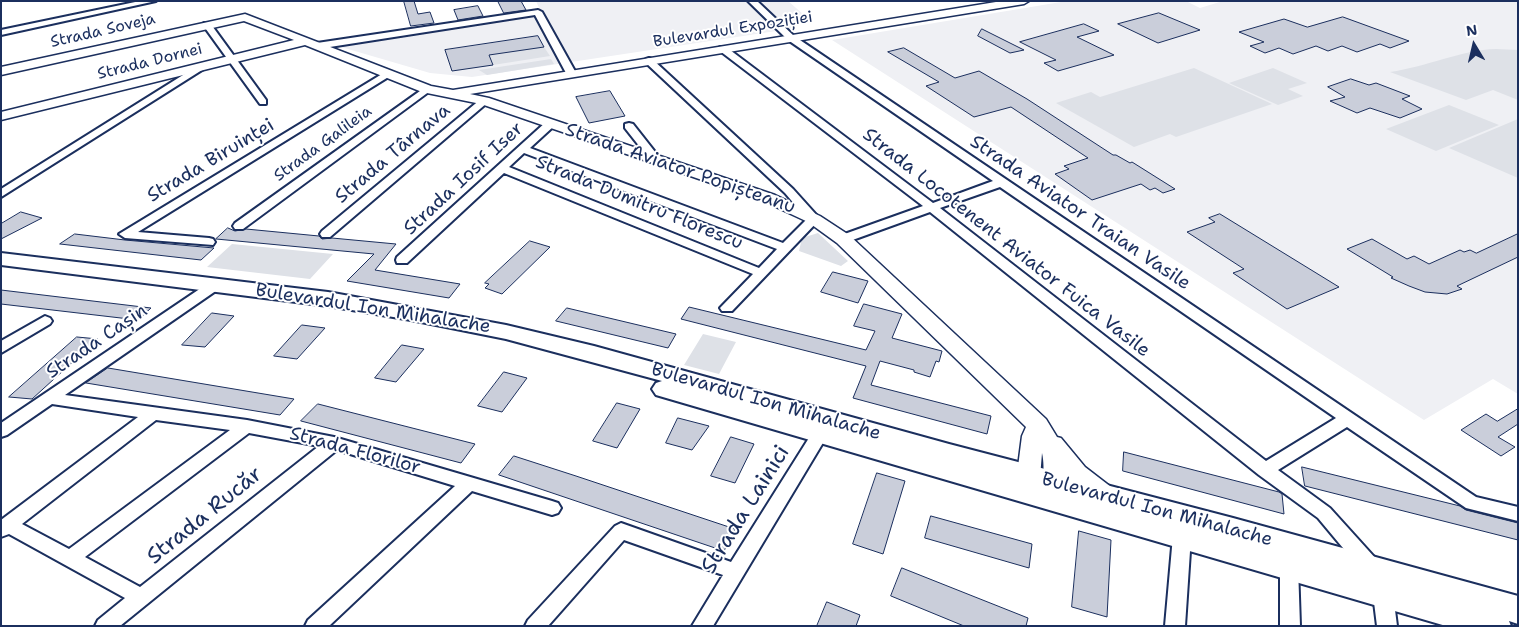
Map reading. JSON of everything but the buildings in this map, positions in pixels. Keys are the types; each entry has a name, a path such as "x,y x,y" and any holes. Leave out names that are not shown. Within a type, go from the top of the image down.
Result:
{"main road":[{"name":"Bulevardul Ion Mihalache","path":"1,259 209,290 460,335 824,427 1056,491 1182,536 1288,566 1518,610"},
{"name":"Bulevardul Ion Mihalache","path":"1,273 209,290"},
{"name":"Bulevardul Ion Mihalache","path":"1056,491 1103,494 1379,583 1496,626"}],"street":[{"path":"1,33 152,1"},
{"name":"Strada Aviator Traian Vasile","path":"752,1 791,38 1468,501 1518,514"},
{"name":"Bulevardul Expoziției","path":"476,96 571,73 1024,1"},
{"path":"312,44 538,12 571,73"},
{"name":"Strada Soveja","path":"1,71 240,17"},
{"name":"Strada Aviator Popișteanu","path":"240,17 247,18 427,89 476,96"},
{"path":"207,24 264,102"},
{"name":"Strada Dornei","path":"1,116 233,60 312,44"},
{"name":"Strada Locotenent Aviator Fuica Vasile","path":"723,49 932,208 1265,470 1324,513 1379,583"},
{"path":"649,61 789,191 814,219 727,308"},
{"path":"1,194 199,68"},
{"name":"Strada Biruinței","path":"208,242 125,234 387,74"},
{"name":"Strada Aviator Popișteanu","path":"410,83 476,96 550,124 769,198 814,219 843,239 1045,434"},
{"name":"Strada Galileia","path":"239,226 427,89"},
{"name":"Strada Târnava","path":"326,234 476,96"},
{"name":"Strada Iosif Iser","path":"402,260 550,124"},
{"path":"629,126 655,159"},
{"path":"523,149 785,248"},
{"name":"Strada Dumitru Florescu","path":"502,168 761,273"},
{"path":"843,239 1002,182"},
{"name":"Strada Cașin","path":"1,431 209,290"},
{"path":"1,348 45,321"},
{"name":"Strada Florilor","path":"50,398 247,426 334,444 552,508"},
{"path":"141,597 4,527 154,413"},
{"path":"1265,470 1347,419"},
{"path":"69,559 247,426"},
{"name":"Strada Lainici","path":"702,626 824,427"},
{"path":"1028,484 1033,436 1045,434"},
{"path":"1045,434 1055,460 1056,491"},
{"path":"1045,434 1077,473 1103,494"},
{"name":"Strada Rucăr","path":"105,626 334,444"},
{"path":"315,626 469,483"},
{"path":"535,626 621,531 736,572"},
{"path":"1175,626 1182,536"},
{"path":"1288,566 1290,626"},
{"path":"1379,583 1387,626"}],"shaded area":[{"path":"536,1 788,1 811,21 793,24 796,28 472,77 430,73 324,42 540,10"},
{"path":"1067,1 1186,1 1200,8 1223,1 1518,1 1518,394 1493,379 1424,420 832,40"},
{"path":"544,47 550,56 493,65 489,55"},
{"path":"1496,49 1518,50 1518,100 1493,90 1466,100 1390,72 1470,52"},
{"path":"551,59 554,64 487,75 479,70"},
{"path":"1194,68 1272,104 1176,137 1170,134 1134,147 1056,103 1091,92 1100,97"},
{"path":"1273,68 1307,83 1288,89 1303,96 1278,105 1229,83"},
{"path":"1449,105 1499,125 1436,151 1386,129"},
{"path":"1518,119 1518,178 1449,148"},
{"path":"818,233 848,261 841,266 799,251 802,238"},
{"path":"232,244 333,254 310,279 207,267"},
{"path":"703,334 736,342 719,374 684,365"}]}
